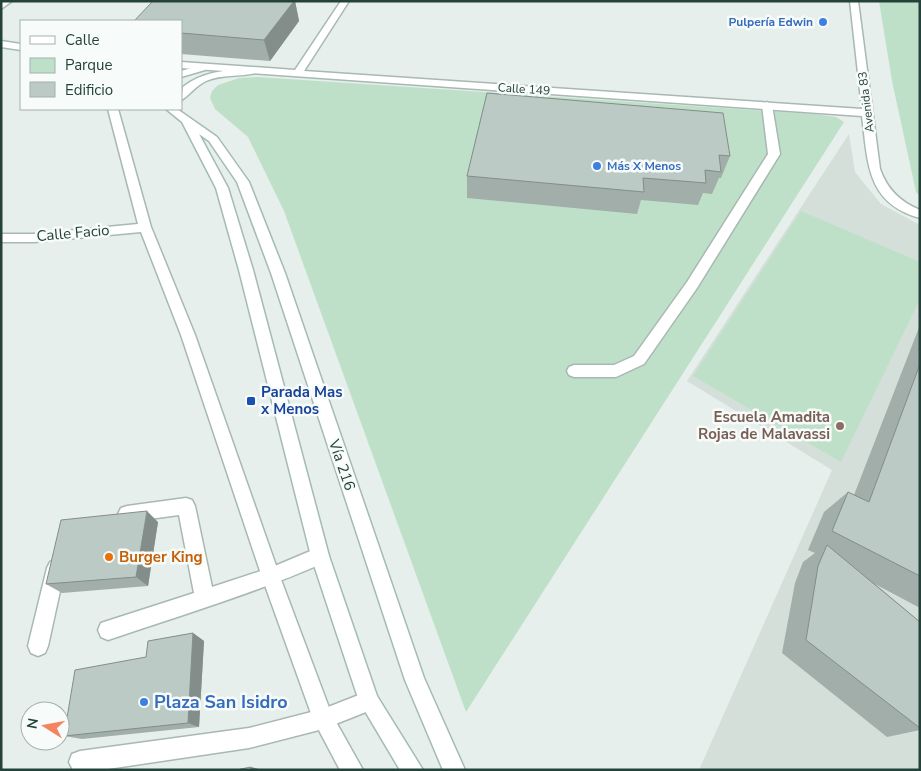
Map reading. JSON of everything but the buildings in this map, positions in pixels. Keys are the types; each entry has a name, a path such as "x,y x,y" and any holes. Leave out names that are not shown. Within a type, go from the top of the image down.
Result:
{"street":[{"path":"1,6 8,1"},
{"path":"297,74 345,1"},
{"name":"Avenida 83","path":"854,1 874,169 878,183 890,198 920,214"},
{"path":"1,44 20,47"},
{"name":"Calle 149","path":"182,65 868,113"},
{"path":"182,74 202,68"},
{"path":"182,95 185,89 199,80 253,70"},
{"path":"574,371 616,372 639,360 697,277 774,154 767,105"},
{"path":"182,107 186,120"},
{"path":"113,110 120,127 144,227 188,335 271,577 323,719 352,770"},
{"name":"Vía 216","path":"172,110 213,139 243,182 278,273 416,680 454,770"},
{"name":"Vía 216","path":"186,120 222,188 246,270 320,556 369,702 412,770"},
{"name":"Calle Facio","path":"1,238 34,238 144,227"},
{"path":"112,516 186,506 205,598"},
{"path":"38,646 60,550"},
{"path":"108,630 271,577 320,556"},
{"path":"80,762 249,738 323,719 369,702"}],"shaded area":[{"name":"Escuela Amadita Rojas de Malavassi","path":"849,134 855,172 881,204 920,225 920,770 699,770 832,470 687,381"}],"green space":[{"path":"879,1 920,1 920,196 916,192 892,81"},
{"path":"258,77 814,114 836,117 844,122 466,712 284,211 248,137 215,109 210,98 212,91 218,85 239,78"},
{"path":"801,211 920,262 920,299 841,462 693,376"}],"place":[{"name":"Pulpería Edwin","path":"823,22"},
{"name":"Más X Menos","path":"597,166"},
{"name":"Parada Mas x Menos","path":"251,401"},
{"name":"Escuela Amadita Rojas de Malavassi","path":"840,426"},
{"name":"Burger King","path":"109,557"},
{"name":"Plaza San Isidro","path":"144,702"}]}
